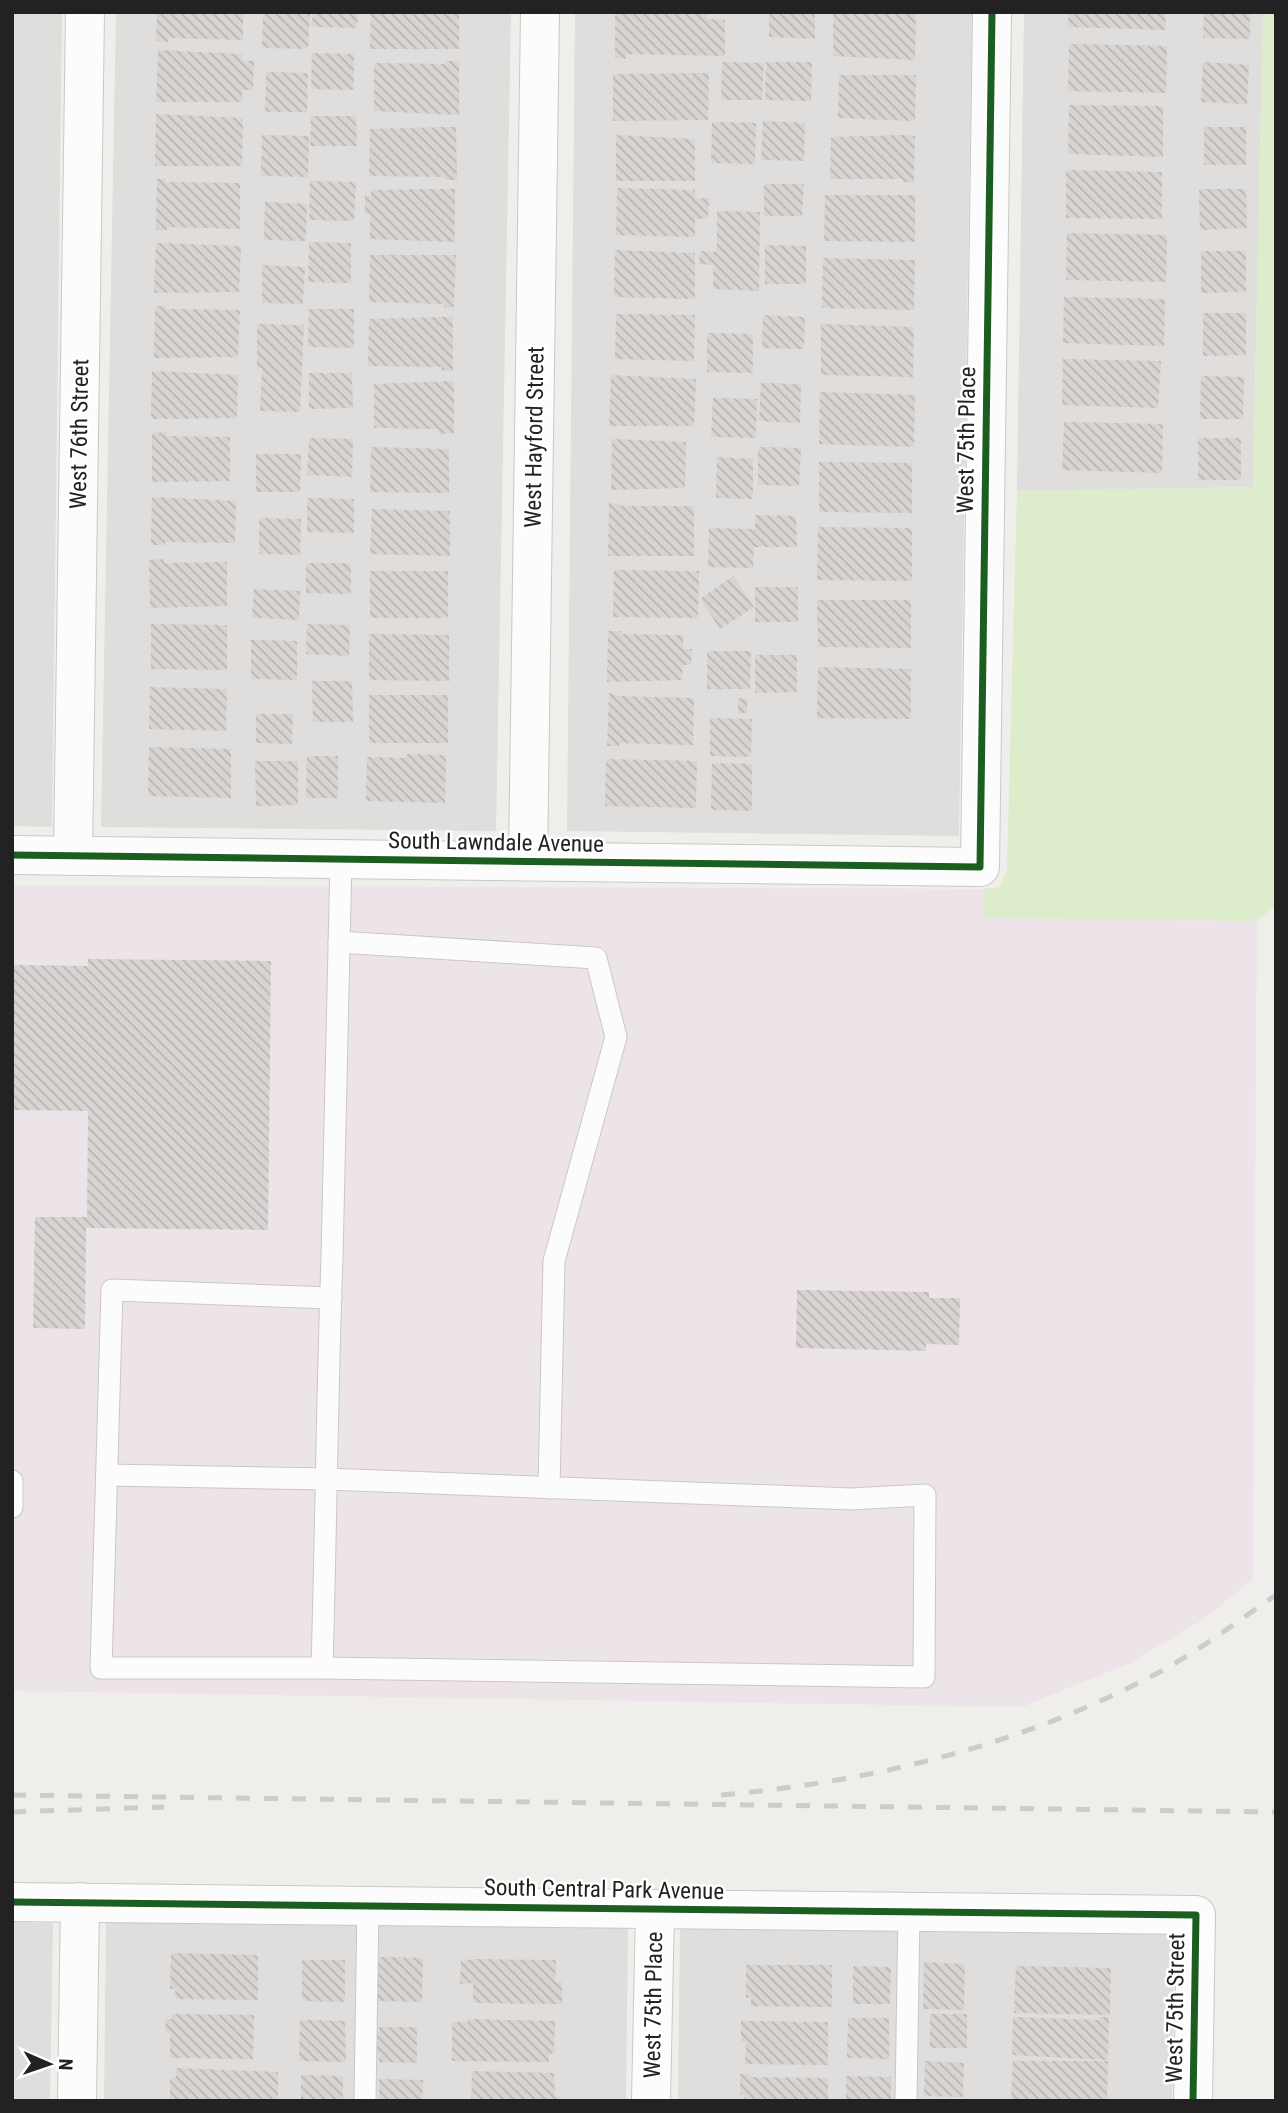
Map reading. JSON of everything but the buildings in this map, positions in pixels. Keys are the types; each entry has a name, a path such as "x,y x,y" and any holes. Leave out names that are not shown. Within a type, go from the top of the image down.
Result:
{"street":[{"name":"West 76th Street","path":"73,856 85,12"},
{"name":"West Hayford Street","path":"528,862 540,12"},
{"name":"West 75th Place","path":"980,867 992,12"},
{"name":"South Lawndale Avenue","path":"12,855 980,867"},
{"name":"South Central Park Avenue","path":"12,1902 1196,1915"},
{"path":"77,2101 80,1902"},
{"name":"West 75th Place","path":"652,2101 655,1909"},
{"name":"West 75th Street","path":"1193,2101 1196,1915"}],"lane":[{"path":"322,1668 341,859"},
{"path":"339,942 596,958 616,1037 554,1261 549,1488"},
{"path":"107,1475 327,1479 851,1499 925,1495 923,1677 322,1668 101,1668 112,1290 331,1298"},
{"path":"12,1481 12,1507"},
{"path":"365,2101 368,1906"},
{"path":"906,2101 909,1912"}],"shaded area":[{"path":"12,12 62,12 52,827 12,826"},
{"path":"116,12 511,12 496,831 101,827"},
{"path":"575,12 972,12 959,836 567,831"},
{"path":"1024,12 1263,12 1253,487 1017,491"},
{"path":"12,885 983,889 983,918 1257,921 1253,1579 1201,1621 1130,1663 1022,1707 12,1691"},
{"path":"106,1920 628,1928 626,2101 104,2101"},
{"path":"12,1922 53,1923 50,2101 12,2101"},
{"path":"680,1926 1174,1934 1172,2101 678,2101"}],"green space":[{"path":"1263,12 1276,12 1276,905 1257,921 983,918 983,889 1000,887 1007,869 1017,491 1253,487"}],"railway":[{"path":"721,1795 833,1781 888,1770 996,1741 1049,1722 1152,1676 1215,1638 1276,1595"},
{"path":"12,1795 1276,1812"},
{"path":"12,1812 164,1807"}],"cycle path":[{"path":"12,855 980,867 992,12"},
{"path":"12,1902 1196,1915 1193,2101"}]}
